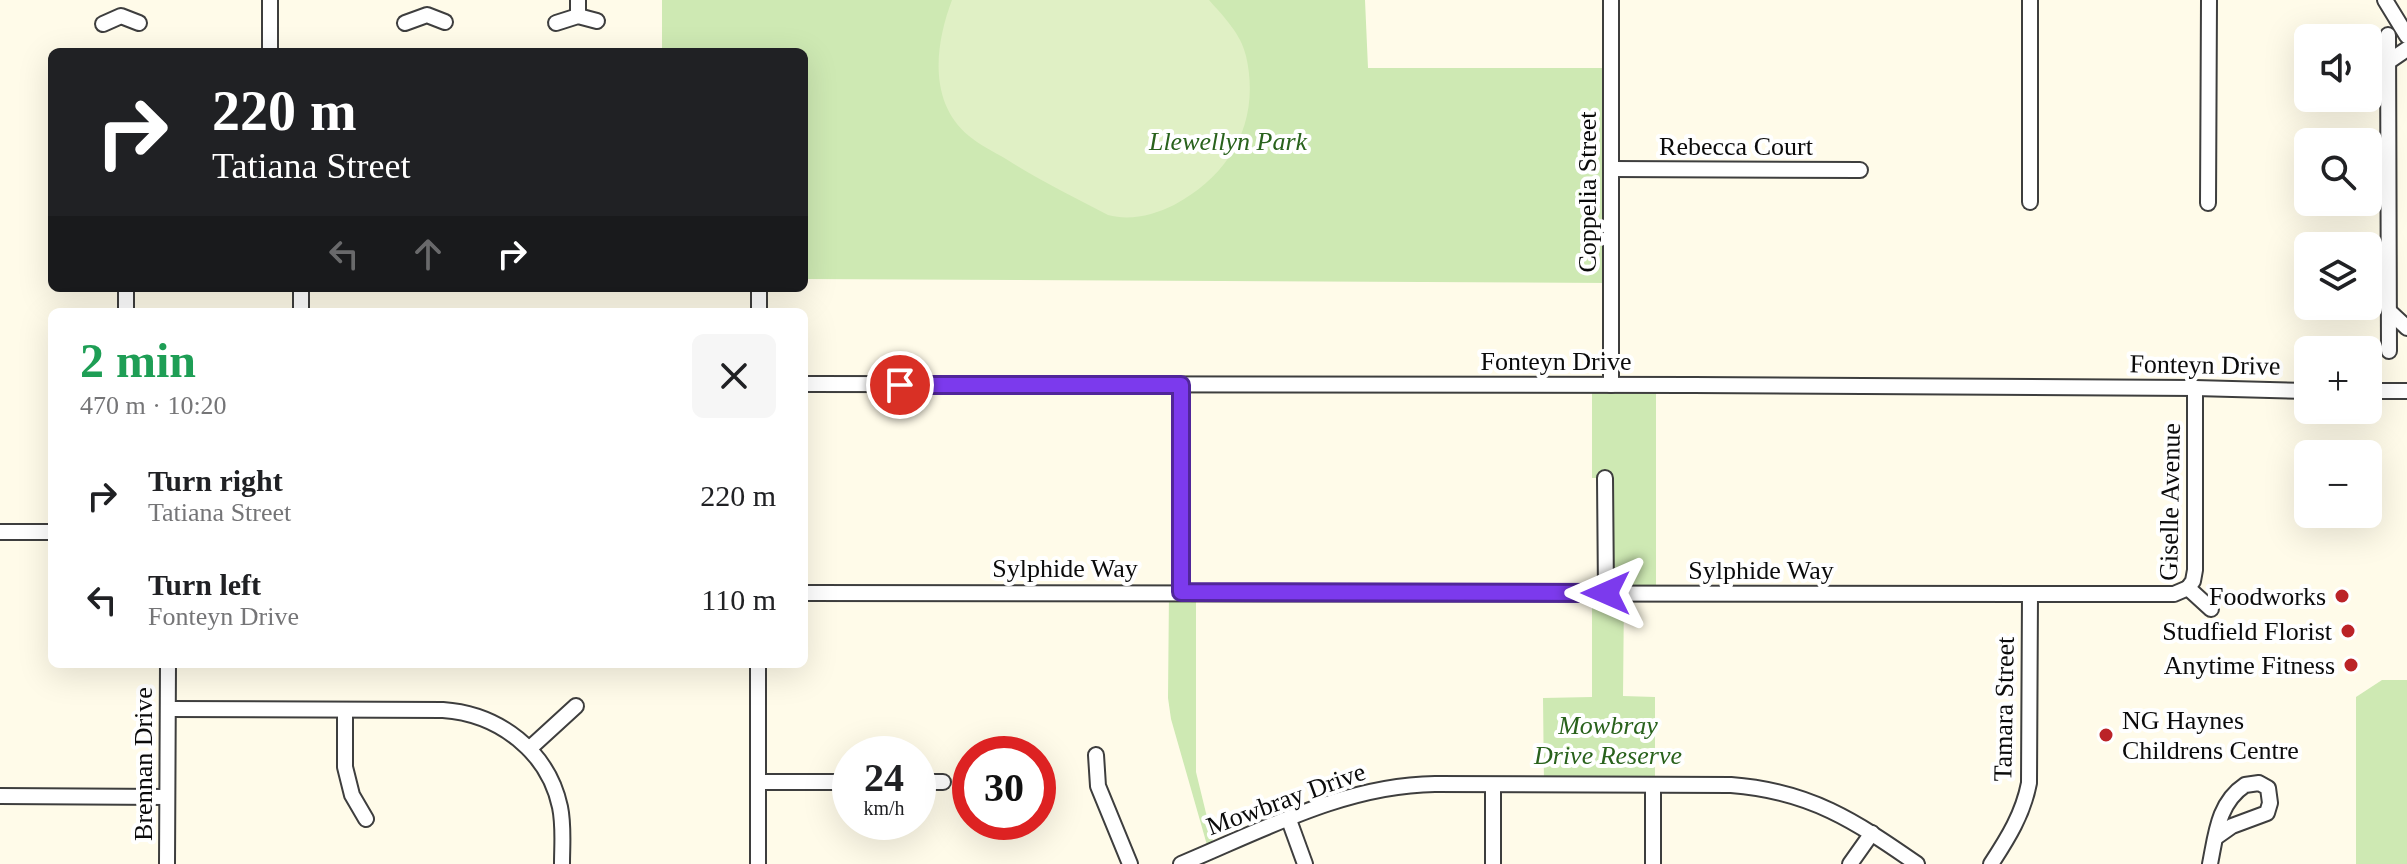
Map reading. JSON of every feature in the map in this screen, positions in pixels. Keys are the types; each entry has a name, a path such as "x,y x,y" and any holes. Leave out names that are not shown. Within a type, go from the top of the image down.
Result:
{"street":[{"path":"121,0 121,16"},
{"path":"270,0 270,48"},
{"path":"578,0 578,16"},
{"name":"Coppelia Street","path":"1611,0 1611,385"},
{"path":"2030,0 2030,202"},
{"path":"2208,203 2209,0"},
{"path":"2385,0 2407,36"},
{"path":"405,23 427,8 445,22"},
{"path":"103,24 121,16 139,23"},
{"path":"556,23 578,16 597,21"},
{"path":"2388,35 2389,351"},
{"path":"2388,62 2407,49"},
{"name":"Rebecca Court","path":"1611,169 1860,170"},
{"path":"2389,311 2407,328"},
{"name":"Fonteyn Drive","path":"808,384 1611,385 2294,391"},
{"path":"1181,385 1181,592"},
{"name":"Giselle Avenue","path":"2195,388 2195,570 2188,588 2211,609"},
{"path":"2382,391 2407,391"},
{"path":"1605,478 1606,593"},
{"path":"0,532 48,532"},
{"name":"Sylphide Way","path":"808,593 2174,594 2188,588"},
{"name":"Tamara Street","path":"1991,864 2015,826 2029,783 2030,594"},
{"name":"Brennan Drive","path":"167,864 168,668"},
{"path":"758,668 758,864"},
{"path":"529,749 576,706"},
{"path":"168,709 465,712 498,725 529,749 550,779 560,805 562,864"},
{"path":"345,710 345,767 352,795 366,819"},
{"path":"1096,755 1098,786 1130,864"},
{"path":"758,782 832,782"},
{"path":"936,782 943,782"},
{"name":"Mowbray Drive","path":"1181,864 1352,795 1387,787 1422,784 1731,785 1767,789 1830,809 1917,864"},
{"path":"1493,785 1493,864"},
{"path":"1653,785 1653,864"},
{"path":"0,796 167,797"},
{"path":"1289,820 1305,864"},
{"path":"1850,864 1872,833"},
{"path":"2210,864 2215,838"}],"green space":[{"name":"Llewellyn Park","path":"662,0 1365,0 1368,68 1611,68 1611,283 808,279 808,48 662,48"},
{"path":"952,0 1209,0 1236,33 1246,56 1250,80 1249,102 1237,144 1211,178 1174,205 1142,216 1108,215 982,145 956,122 941,90 939,72 942,35"},
{"name":"Mowbray Drive Reserve","path":"1592,385 1656,385 1656,594 1624,594 1623,696 1655,697 1655,785 1544,785 1543,698 1592,697 1592,593 1605,593 1605,478 1592,478"},
{"path":"1169,592 1196,592 1196,772 1215,850 1209,852 1171,719 1168,698"},
{"path":"2382,680 2407,680 2407,864 2356,864 2356,697"}],"place":[{"name":"Foodworks","path":"2342,596"},
{"name":"Studfield Florist","path":"2348,631"},
{"name":"Anytime Fitness","path":"2351,665"},
{"name":"NG Haynes Childrens Centre","path":"2106,735"}],"route":[{"path":"900,385 1181,385 1181,592 1606,593"}]}
